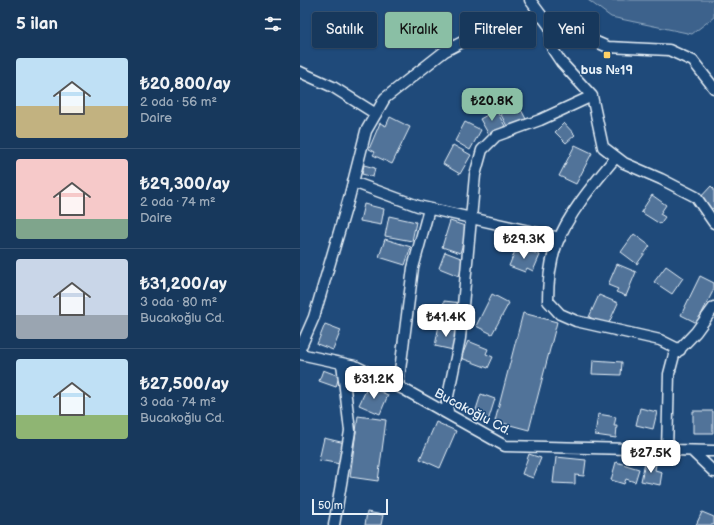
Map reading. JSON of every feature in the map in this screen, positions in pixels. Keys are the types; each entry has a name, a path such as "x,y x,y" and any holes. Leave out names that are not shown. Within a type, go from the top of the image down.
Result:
{"street":[{"path":"530,0 544,19"},
{"path":"300,349 314,317 353,182 366,131 385,98 445,51 503,21 542,16"},
{"path":"599,43 608,47 669,50 692,60 714,88"},
{"path":"553,48 561,62 592,96 603,147 624,163 661,179 696,197 714,223"},
{"path":"300,72 333,87 376,114"},
{"path":"448,413 447,401 460,338 475,175 482,150 496,136 540,120 592,96"},
{"path":"616,157 567,222 556,246 548,283 548,301 560,314 576,321 660,340 680,350"},
{"path":"353,182 429,209 560,238"},
{"path":"398,386 413,268 429,209"},
{"path":"667,450 669,374 674,355 696,332 714,307"},
{"name":"Bucakoğlu Cd.","path":"300,354 355,366 398,386 505,446 714,451"},
{"path":"334,525 350,431 342,363"},
{"path":"692,451 714,472"}],"shaded area":[{"path":"588,0 714,0 714,17 692,34 611,17"}],"building":[{"path":"517,102 526,119 508,128 499,111"},
{"path":"496,110 505,126 489,135 480,119"},
{"path":"390,117 410,127 392,164 373,155 375,152 369,149 380,123 386,126"},
{"path":"465,122 481,130 470,150 455,141"},
{"path":"564,123 575,135 566,143 555,132"},
{"path":"453,145 471,155 460,174 443,164"},
{"path":"575,145 592,153 576,184 559,176"},
{"path":"364,165 375,168 373,177 362,174"},
{"path":"711,186 714,189 714,207 711,210 699,199"},
{"path":"652,195 666,205 660,214 665,217 660,224 641,212"},
{"path":"364,204 384,209 381,225 360,221"},
{"path":"389,216 416,222 412,241 385,236"},
{"path":"450,221 468,227 460,253 442,247"},
{"path":"634,234 650,246 637,264 621,252"},
{"path":"385,239 411,247 405,265 379,257"},
{"path":"517,246 540,255 533,271 527,268 525,272 509,266"},
{"path":"445,252 466,260 459,276 439,268"},
{"path":"617,264 636,272 626,296 616,292 618,289 608,285"},
{"path":"666,266 683,278 672,294 654,282"},
{"path":"700,276 714,283 714,289 697,323 681,315"},
{"path":"492,294 509,303 492,334 476,326"},
{"path":"599,295 618,303 608,325 589,317"},
{"path":"444,301 462,303 459,322 441,319"},
{"path":"523,313 557,322 529,430 495,421"},
{"path":"325,324 341,330 333,350 317,344"},
{"path":"439,325 457,329 453,350 435,346"},
{"path":"468,341 488,349 486,354 493,357 488,368 461,358"},
{"path":"593,360 622,362 621,375 592,374"},
{"path":"323,370 339,376 336,387 319,381"},
{"path":"368,386 388,395 380,414 359,405"},
{"path":"481,394 495,399 488,421 474,416"},
{"path":"640,408 657,412 653,429 636,425"},
{"path":"693,411 713,411 713,433 693,433"},
{"path":"598,414 616,417 614,426 617,426 616,438 595,435"},
{"path":"358,416 386,420 378,481 350,477"},
{"path":"436,422 456,431 440,468 420,459"},
{"path":"324,438 345,443 340,464 319,460"},
{"path":"529,454 541,458 533,478 522,474"},
{"path":"556,457 586,460 584,476 575,475 575,484 553,483"},
{"path":"616,462 639,469 635,482 626,479 624,484 611,480"},
{"path":"645,462 656,464 655,470 662,472 660,485 641,481"},
{"path":"367,512 383,515 381,525 365,525"},
{"path":"702,512 714,517 714,525 696,525"}],"place":[{"name":"bus №19","path":"607,55"}]}
